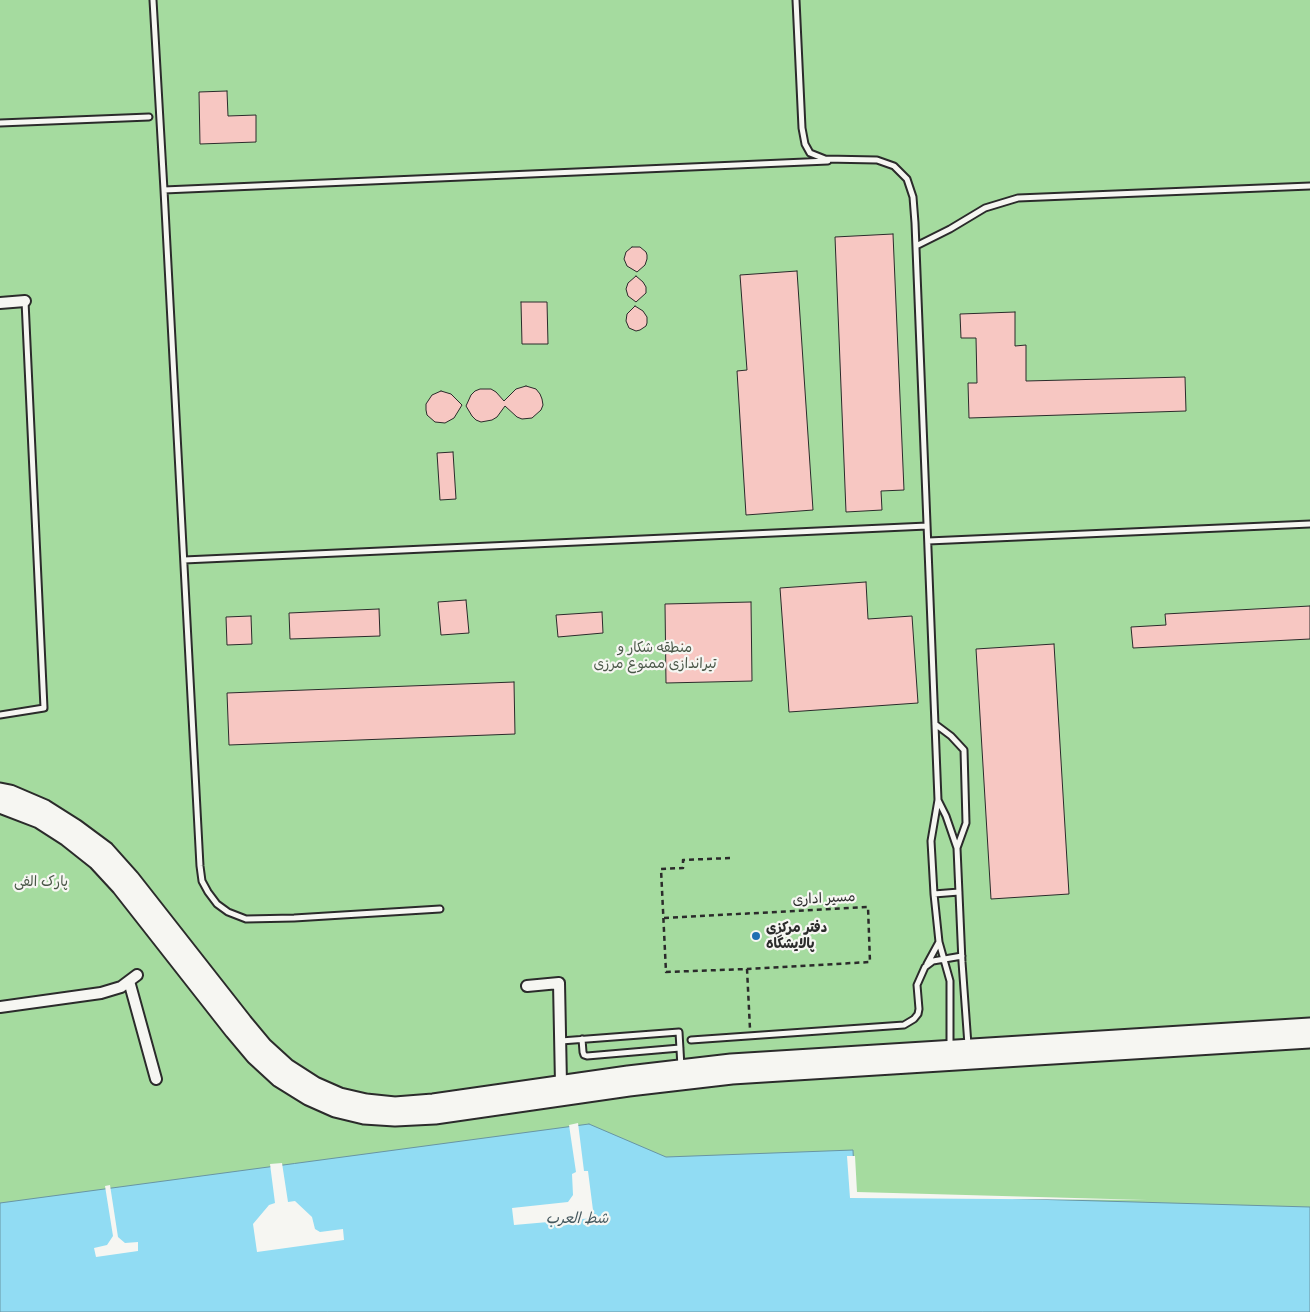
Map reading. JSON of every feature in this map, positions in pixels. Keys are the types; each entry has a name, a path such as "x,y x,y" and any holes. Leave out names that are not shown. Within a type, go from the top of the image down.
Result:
{"main road":[{"path":"0,791 10,793 46,808 106,850 131,878 264,1046 287,1067 315,1085 340,1096 366,1102 395,1105 434,1102 731,1062 1310,1026"},
{"path":"0,805 39,820 67,838 96,861 120,887 233,1031 254,1056 279,1079 308,1097 336,1109 364,1116 395,1118 435,1116 630,1088 732,1076 1310,1040"}],"street":[{"path":"0,302 25,301"},
{"path":"0,1007 101,993 121,987 133,978 156,1078"},
{"path":"527,986 559,983 561,1084"}],"lane":[{"path":"153,0 202,881 217,904 228,912 246,919 440,909"},
{"path":"796,0 802,128 805,144 810,153 825,159 878,160 894,166 907,179 913,197 938,800 931,841 939,942 950,981 950,1048"},
{"path":"0,123 149,117"},
{"path":"164,190 848,160"},
{"path":"916,246 950,229 985,208 1018,198 1310,186"},
{"path":"0,715 44,708 25,301"},
{"path":"928,542 1310,524"},
{"path":"184,560 927,526"},
{"path":"935,724 951,736 964,750 966,823 957,848"},
{"path":"938,800 946,816 957,848 968,1047"},
{"path":"934,894 959,892"},
{"path":"691,1040 904,1025 909,1023 918,1014 917,985 939,942"},
{"path":"925,967 933,961 962,956"},
{"path":"560,1041 679,1032 681,1068"},
{"path":"582,1039 583,1052 587,1056 680,1048"}],"path":[{"name":"مسیر اداری","path":"664,918 868,907 870,962 666,972 661,869 683,868 683,860 730,858"},
{"path":"747,969 751,1035"}],"green space":[{"name":"منطقه شکار و تیراندازی ممنوع مرزی","path":"0,0 1310,0 1310,1312 0,1312"}],"water":[{"name":"شط العرب","path":"589,1124 666,1157 853,1150 855,1194 1310,1207 1310,1312 0,1312 0,1203"}],"pier":[{"path":"578,1123 584,1171 588,1171 594,1218 514,1225 512,1208 568,1202 573,1195 572,1174 576,1172 569,1125"},
{"path":"847,1156 855,1156 857,1192 1147,1200 850,1198"},
{"path":"282,1163 288,1202 295,1201 312,1217 315,1229 320,1232 343,1229 344,1240 257,1252 253,1224 269,1205 275,1203 270,1164"},
{"path":"110,1185 118,1237 125,1243 138,1242 138,1251 96,1257 94,1248 107,1245 113,1236 105,1186"}],"building":[{"path":"227,91 228,116 256,115 256,142 200,144 199,92"},
{"path":"893,234 904,490 881,491 882,510 846,512 835,237"},
{"path":"632,247 640,247 647,255 645,265 637,272 627,266 624,259 626,252"},
{"path":"797,271 813,510 746,515 737,371 747,370 740,275"},
{"path":"636,276 646,287 646,293 636,302 628,296 626,289 628,283"},
{"path":"521,302 547,302 548,344 522,344"},
{"path":"635,306 643,311 647,317 646,326 636,331 629,328 626,321 627,314"},
{"path":"1015,312 1015,346 1026,345 1026,381 1185,377 1186,411 969,418 968,383 977,383 976,338 961,338 960,314"},
{"path":"526,386 536,389 542,399 543,405 541,410 532,418 522,419 517,417 505,406 497,417 481,422 472,416 466,406 471,395 480,389 491,389 504,401 516,389"},
{"path":"441,391 451,394 462,405 454,418 445,423 435,422 427,415 426,410 426,404 432,395"},
{"path":"453,452 456,499 440,500 437,453"},
{"path":"866,582 868,619 912,616 918,703 789,712 780,588"},
{"path":"466,600 469,633 441,635 438,602"},
{"path":"751,602 752,681 666,683 665,604"},
{"path":"1310,606 1310,639 1133,648 1131,627 1166,625 1165,614"},
{"path":"379,609 380,636 290,639 289,613"},
{"path":"602,612 603,633 558,637 556,615"},
{"path":"251,616 252,644 227,645 226,617"},
{"path":"1054,644 1069,894 991,899 976,649"},
{"path":"514,682 515,734 229,745 227,693"}],"place":[{"name":"دفتر مرکزی پالایشگاه","path":"756,936"}],"park label":[{"name":"پارک الفی","path":"41,882"}]}
